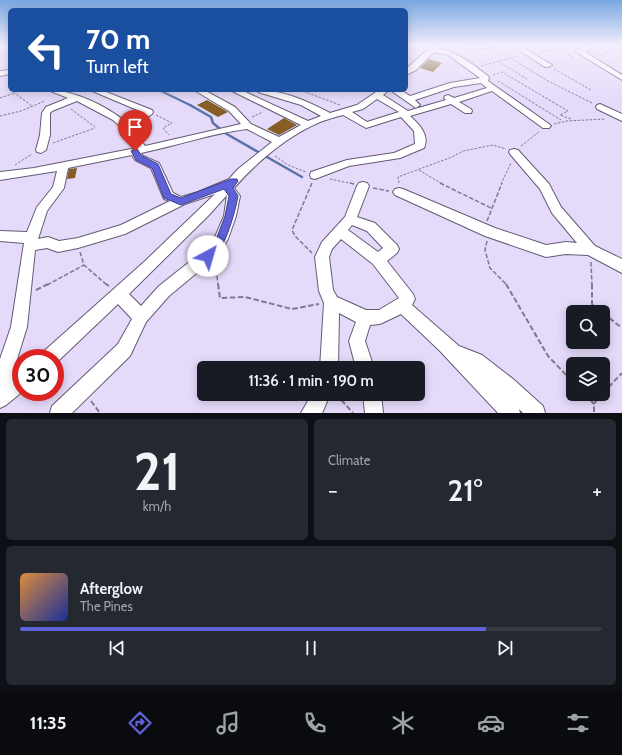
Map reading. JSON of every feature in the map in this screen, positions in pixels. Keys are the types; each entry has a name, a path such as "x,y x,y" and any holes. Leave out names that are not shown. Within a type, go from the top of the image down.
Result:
{"street":[{"path":"408,72 418,64"},
{"path":"467,64 486,79"},
{"path":"600,64 622,78"},
{"path":"486,79 483,81 546,126"},
{"path":"410,99 453,85 486,79"},
{"path":"349,111 366,125 423,110 494,88"},
{"path":"437,91 468,112"},
{"path":"62,92 72,94 116,118 126,126 138,150 139,158 155,166 168,196 181,201"},
{"path":"99,92 149,112"},
{"path":"202,92 232,109 246,124 279,141"},
{"path":"239,92 307,124"},
{"path":"267,92 304,103 330,116"},
{"path":"273,107 291,92"},
{"path":"58,349 204,213 231,184 279,141 307,124 349,111 382,92"},
{"path":"399,92 423,110"},
{"path":"41,150 45,136 46,113 49,109 72,94"},
{"path":"315,176 347,163 385,158 420,146 422,137 418,128 404,114 386,100 377,96"},
{"path":"600,108 622,118"},
{"path":"126,126 149,112"},
{"path":"0,176 34,172 176,143 246,124"},
{"path":"514,152 545,187 556,210 590,250"},
{"path":"10,391 4,372 19,327 31,242 41,210 58,188 64,165"},
{"path":"0,236 31,242 48,242 58,247 78,243 125,229 181,201 231,184"},
{"path":"59,413 124,350 141,317 164,292 208,256 221,239 230,216 234,196 231,184"},
{"path":"329,361 332,302 326,291 322,258 327,246 350,220 363,186"},
{"path":"399,192 487,231 546,252 566,248 590,250 619,264 622,267"},
{"path":"350,220 371,227 392,249 378,260"},
{"path":"332,302 365,318 380,317 402,306 408,299 398,284 378,260 340,232"},
{"path":"118,294 141,317"},
{"path":"402,306 420,320 453,352 509,412"},
{"path":"363,361 357,341 365,318"},
{"path":"453,352 476,361 507,384 536,413"},
{"path":"310,413 318,401"},
{"path":"373,401 374,413"}],"path":[{"path":"472,68 486,64"},
{"path":"503,64 527,79"},
{"path":"521,64 548,81 600,108"},
{"path":"548,65 578,84 591,90"},
{"path":"486,79 492,75 502,72 568,111 560,115 572,119 592,121 607,119"},
{"path":"486,79 502,82 562,121"},
{"path":"305,92 349,111"},
{"path":"0,98 15,94 32,106"},
{"path":"246,124 273,107"},
{"path":"149,112 172,124 163,128 176,143"},
{"path":"566,375 548,356 505,281 490,268 485,250 491,208 508,170 514,152 546,126 572,119"},
{"path":"264,153 315,176 399,192 398,177 452,157 463,151 494,145 514,152"},
{"path":"419,170 436,181 474,201 491,208"},
{"path":"315,176 292,230 295,236 323,265"},
{"path":"78,243 84,266 118,294"},
{"path":"590,250 593,305"},
{"path":"208,256 216,268 220,298 245,297 292,309 332,302"},
{"path":"23,296 84,266"},
{"path":"610,319 622,328"},
{"path":"610,385 622,372"},
{"path":"342,401 353,413"},
{"path":"591,401 594,404"},
{"path":"594,413 594,404 596,401"}],"building":[{"path":"424,64 441,64 433,72 420,68"},
{"path":"207,100 228,112 218,117 197,105"},
{"path":"284,118 297,125 279,135 267,129"},
{"path":"77,168 75,178 67,179 69,169"}],"waterway":[{"path":"163,92 190,105"},
{"path":"190,105 211,117 213,123 225,133 302,177"}],"route":[{"path":"135,151 139,158 155,166 168,196 181,201 202,195 234,181 228,188 234,196 230,216 221,239 208,256"}]}
